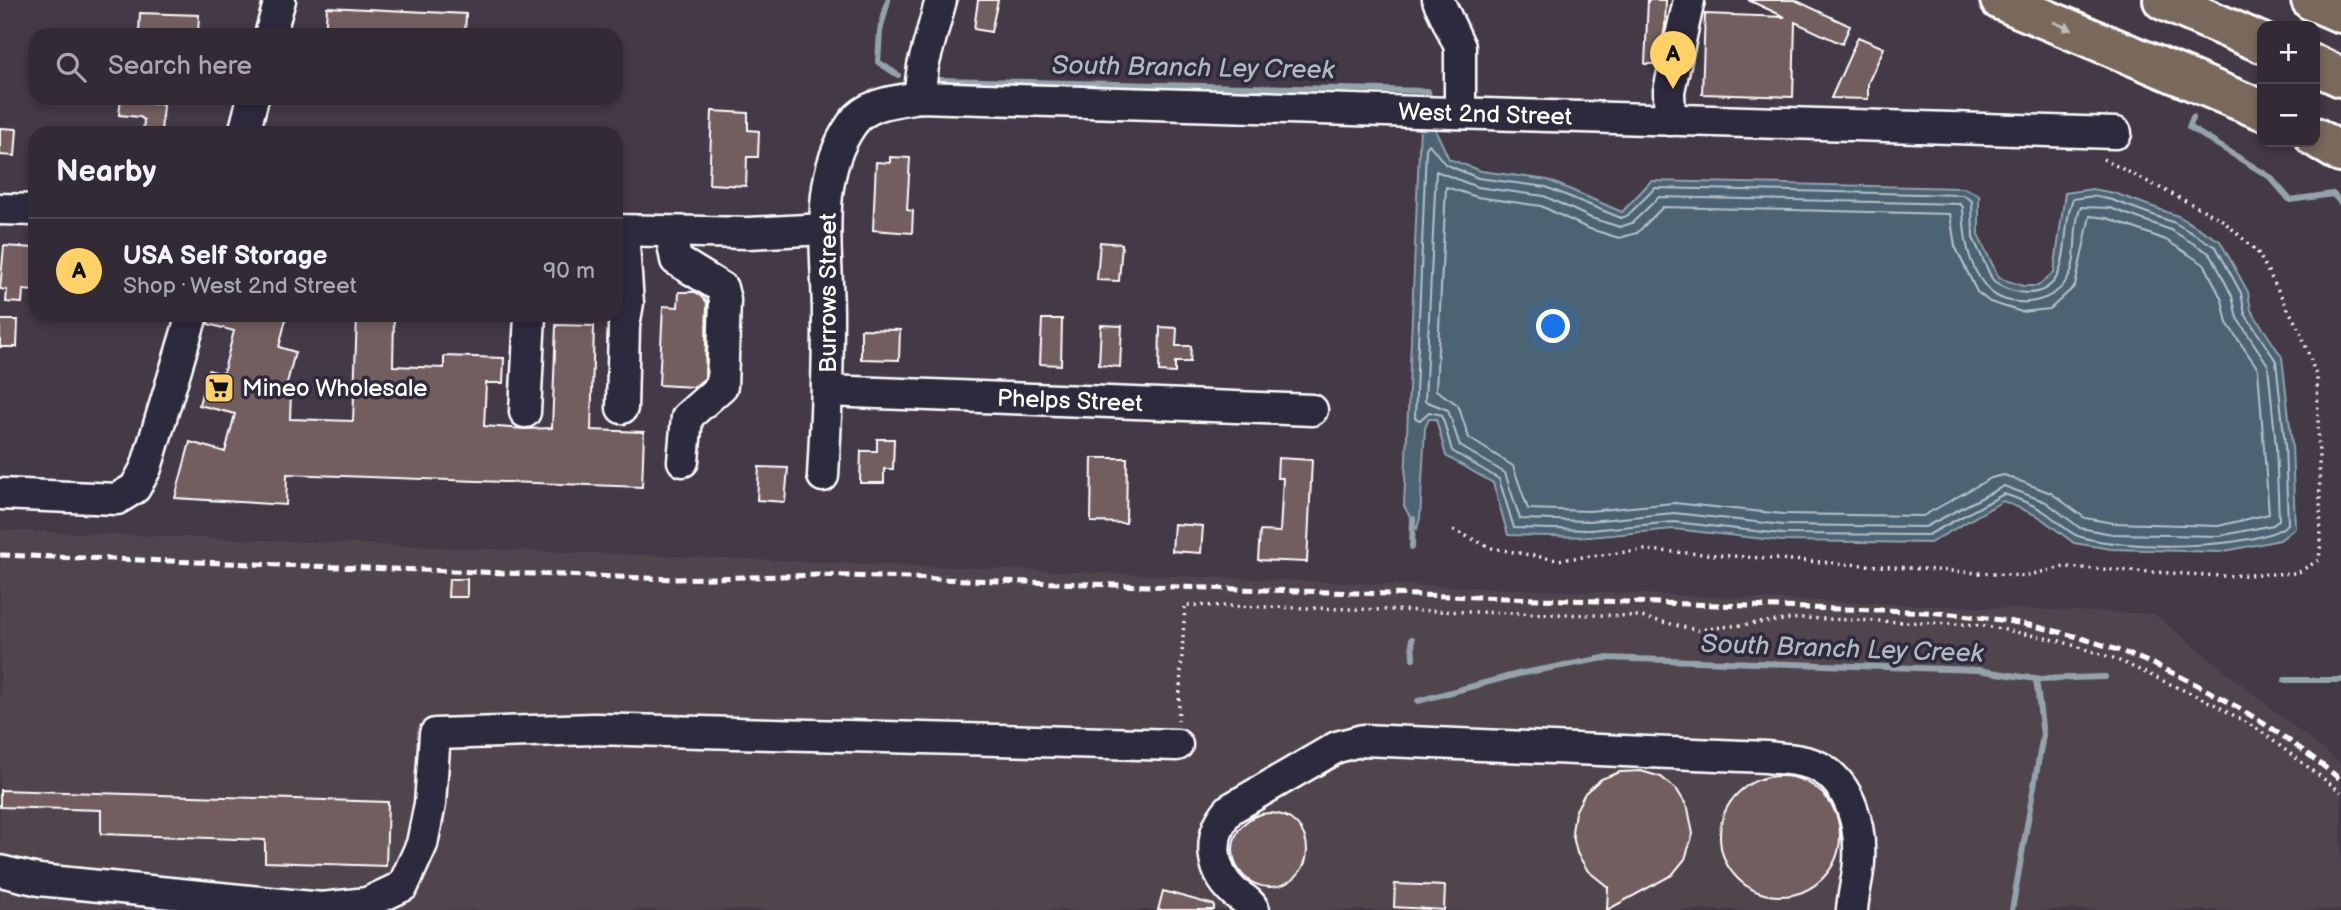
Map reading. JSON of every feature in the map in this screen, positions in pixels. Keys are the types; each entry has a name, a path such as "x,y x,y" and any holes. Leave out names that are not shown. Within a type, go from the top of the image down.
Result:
{"highway":[{"path":"2000,0 2257,108"},
{"path":"2163,0 2257,41"},
{"path":"2311,0 2341,13"},
{"path":"2320,67 2341,77"},
{"path":"2320,137 2341,144"},
{"path":"2320,138 2341,153"}],"street":[{"path":"272,28 280,0"},
{"path":"919,97 923,66 941,0"},
{"path":"1438,0 1460,47 1460,113"},
{"path":"1670,120 1669,91 1689,0"},
{"name":"West 2nd Street","path":"858,117 883,103 919,97 2116,133"},
{"path":"246,126 251,105"},
{"name":"Burrows Street","path":"823,476 827,391 825,229 834,162 851,124 858,117"},
{"path":"0,209 28,211"},
{"path":"623,230 671,233 825,229"},
{"path":"671,233 676,260 722,288 725,300 722,386 687,417 683,461"},
{"path":"622,408 628,303 623,257"},
{"path":"0,494 117,499 137,485 146,468 190,322"},
{"path":"525,412 530,322"},
{"name":"Phelps Street","path":"827,391 1312,410"},
{"path":"0,871 39,880 322,908 367,904 403,886 422,844 430,804 435,734 594,729 1177,744"},
{"path":"1254,910 1252,904 1233,891 1215,862 1213,851 1219,821 1230,809 1337,747 1363,740 1766,757 1819,767 1836,781 1850,799 1858,831 1859,862 1852,910"}],"path":[{"path":"1453,530 1492,548 1557,560 1645,550 2024,576 2064,567 2222,576 2297,573 2319,560 2321,541 2317,378 2301,333 2257,251 2221,219 2094,154"},
{"path":"1177,744 1185,605 1637,616 1697,630 1801,618 1909,621 1981,625 2060,642 2113,658 2163,678 2259,730 2341,792"}],"shaded area":[{"path":"0,530 2154,614 2341,764 2341,910 0,910"}],"water":[{"path":"1420,127 1435,129 1449,159 1481,171 1548,180 1622,212 1651,181 1964,188 1979,195 1979,237 1999,278 2023,286 2038,286 2054,272 2065,193 2092,189 2114,193 2178,216 2220,241 2248,292 2251,310 2282,357 2292,444 2295,528 2280,540 2220,552 2111,549 2074,543 2038,516 2003,501 1930,543 1782,541 1674,529 1590,537 1508,535 1493,483 1446,456 1436,419 1429,419 1425,428 1420,518 1417,529 1404,506"}],"building":[{"path":"978,0 998,0 991,32 974,29"},
{"path":"1648,0 1666,0 1665,27 1657,64 1645,64"},
{"path":"1748,0 1795,0 1850,26 1842,44 1795,22 1793,97 1702,94 1705,14 1785,17"},
{"path":"327,7 466,14 465,28 326,28"},
{"path":"140,13 199,15 198,28 139,28"},
{"path":"1858,37 1884,48 1868,83 1868,99 1831,98"},
{"path":"120,105 163,105 161,126 144,126 144,120 140,117 119,115"},
{"path":"712,111 748,113 748,130 759,131 758,157 747,157 746,186 709,184"},
{"path":"0,128 17,129 15,156 0,155"},
{"path":"890,157 910,158 907,210 913,211 912,233 873,230 876,162 890,163"},
{"path":"1100,242 1122,244 1119,281 1097,280"},
{"path":"4,246 28,248 28,290 23,290 22,303 6,302 7,290 0,289"},
{"path":"679,292 696,292 707,302 705,378 694,387 659,385 663,306 678,307"},
{"path":"1042,319 1062,319 1061,365 1040,364"},
{"path":"0,320 18,320 17,347 0,347"},
{"path":"285,322 279,347 295,352 285,391 291,392 290,419 353,421 357,322 394,322 393,366 444,368 444,356 504,358 503,383 486,383 484,426 525,429 552,428 556,325 594,326 591,430 644,432 642,487 287,474 286,505 175,498 190,442 225,452 235,414 199,405 208,370 223,374 234,331 208,324"},
{"path":"1101,325 1122,326 1120,367 1099,365"},
{"path":"1160,327 1177,328 1176,346 1191,346 1190,362 1175,362 1175,373 1159,372"},
{"path":"861,329 900,330 899,360 861,359"},
{"path":"877,439 894,439 893,469 884,469 884,483 860,483 861,451 877,451"},
{"path":"1092,458 1127,458 1126,523 1091,522"},
{"path":"1278,458 1312,460 1307,562 1258,560 1260,531 1280,532 1283,478 1277,478"},
{"path":"759,467 788,468 785,502 757,500"},
{"path":"1174,524 1203,526 1201,553 1172,551"},
{"path":"449,579 467,579 467,597 448,597"},
{"path":"1641,771 1661,777 1677,790 1688,808 1693,834 1685,859 1672,875 1607,910 1608,887 1588,871 1577,853 1572,832 1575,812 1585,793 1601,779 1620,772"},
{"path":"1780,776 1803,780 1823,793 1836,813 1840,836 1836,859 1823,879 1803,892 1780,896 1757,892 1737,879 1724,859 1720,836 1724,813 1737,793 1757,780"},
{"path":"0,790 388,802 386,866 265,862 265,840 101,834 101,810 0,807"},
{"path":"1270,813 1291,819 1301,829 1307,850 1301,871 1291,881 1270,887 1249,881 1239,871 1233,850 1239,829 1249,819"},
{"path":"1395,884 1445,886 1444,910 1394,907"},
{"path":"1163,891 1214,905 1214,910 1158,910"}],"waterway":[{"name":"South Branch Ley Creek","path":"888,0 880,31 878,62 898,75"},
{"name":"South Branch Ley Creek","path":"939,80 1428,91 1430,104"},
{"path":"2193,117 2189,127 2270,177 2290,200 2333,194 2341,203"},
{"name":"South Branch Ley Creek","path":"1412,547 1413,519"},
{"name":"South Branch Ley Creek","path":"1412,639 1413,658"},
{"name":"South Branch Ley Creek","path":"1418,701 1518,674 1604,658 1978,670 2036,679 2043,735 2012,910"},
{"path":"2036,679 2105,677"},
{"path":"2285,680 2341,680"}],"railway":[{"path":"0,555 674,579 820,575 1892,610 1961,615 2028,625 2077,637 2171,672 2259,721 2341,780"}],"place":[{"name":"USA Self Storage","path":"1673,89"},
{"name":"Mineo Wholesale","path":"219,388"}]}
